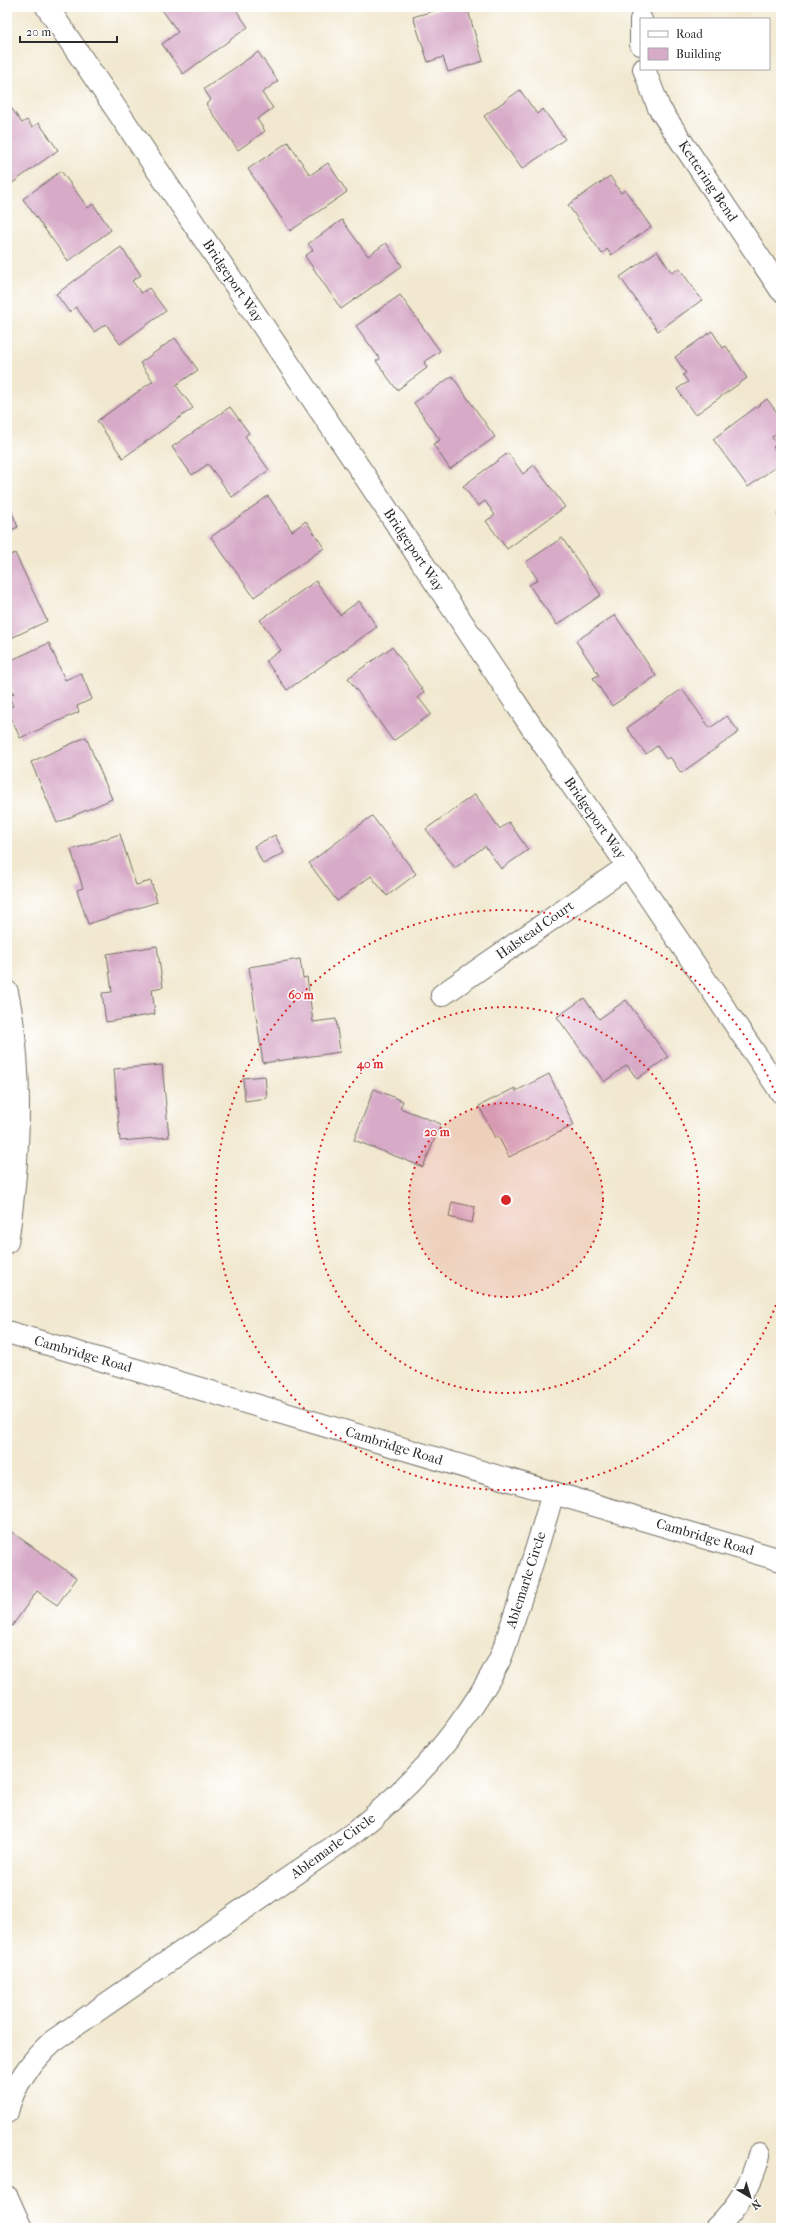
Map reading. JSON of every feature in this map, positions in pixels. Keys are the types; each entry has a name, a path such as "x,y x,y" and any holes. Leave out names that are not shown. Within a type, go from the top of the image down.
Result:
{"street":[{"name":"Bridgeport Way","path":"47,7 364,475 533,729 781,1092"},
{"path":"641,18 644,7"},
{"name":"Kettering Bend","path":"644,70 659,108 781,290"},
{"name":"Halstead Court","path":"442,995 628,866"},
{"path":"7,992 16,1064 18,1108 14,1197 7,1242"},
{"name":"Cambridge Road","path":"7,1332 781,1560"},
{"name":"Ablemarle Circle","path":"7,2112 19,2083 40,2053 53,2041 355,1832 388,1805 434,1758 466,1717 499,1660 529,1574 553,1493"},
{"path":"716,2228 742,2197 755,2173 759,2154"},
{"path":"7,2197 22,2228"}],"building":[{"path":"160,7 234,7 248,27 183,74 162,44 178,32"},
{"path":"446,7 467,7 483,61 448,72 443,57 428,62 413,17"},
{"path":"258,52 278,81 262,93 273,108 257,119 265,131 238,150 206,104 211,100 204,89"},
{"path":"520,90 537,114 543,109 565,139 522,169 484,116"},
{"path":"7,102 22,123 27,120 32,127 39,123 58,150 7,187"},
{"path":"288,142 310,175 328,163 347,192 290,231 248,169"},
{"path":"61,171 88,208 93,204 111,230 68,261 23,199"},
{"path":"610,176 621,193 625,190 651,227 611,255 607,249 602,254 568,205"},
{"path":"342,220 368,256 386,243 402,266 341,309 305,256 313,250 308,244"},
{"path":"121,247 141,275 132,281 141,293 149,288 166,311 120,344 106,324 94,332 76,307 69,312 56,294"},
{"path":"657,251 672,273 679,268 702,300 658,331 620,277"},
{"path":"400,295 440,351 424,362 427,368 397,390 376,361 380,359 356,326"},
{"path":"712,331 723,348 726,346 747,378 695,415 677,389 688,382 683,375 686,373 675,357"},
{"path":"175,338 198,370 176,385 193,408 123,458 97,421 153,381 140,363"},
{"path":"452,376 495,437 450,469 433,444 440,440 414,403"},
{"path":"767,399 781,418 781,430 772,437 777,444 773,447 781,458 781,463 748,487 713,439"},
{"path":"230,407 249,433 245,436 269,470 232,497 208,464 192,475 172,447"},
{"path":"508,453 523,474 534,465 565,507 507,549 486,521 495,515 485,501 478,506 463,486"},
{"path":"268,496 292,531 306,521 324,548 254,597 211,537"},
{"path":"9,506 18,527 7,532 7,507"},
{"path":"781,511 781,519 777,514"},
{"path":"562,538 601,595 557,625 529,585 538,580 526,562"},
{"path":"15,553 47,621 7,640 7,557"},
{"path":"316,581 340,615 359,601 377,627 287,690 266,661 281,650 260,620"},
{"path":"615,615 656,676 612,706 593,678 599,675 576,641"},
{"path":"49,643 65,680 81,673 92,699 77,706 79,712 20,738 7,708 13,706 9,696 14,694 7,679 7,662"},
{"path":"392,647 424,692 418,697 431,714 393,741 348,678"},
{"path":"682,689 710,728 727,716 739,732 681,773 670,757 666,759 657,746 646,754 627,728"},
{"path":"86,737 112,799 57,823 31,762"},
{"path":"475,794 500,829 509,822 528,850 501,869 485,846 455,868 426,829"},
{"path":"372,816 416,874 387,896 371,876 337,901 309,863"},
{"path":"120,834 136,885 151,881 157,902 88,924 77,890 83,888 71,850"},
{"path":"275,835 284,853 263,864 254,846"},
{"path":"157,946 163,987 152,989 155,1014 106,1022 102,993 112,992 107,954"},
{"path":"300,959 303,978 307,977 313,1022 336,1019 340,1052 263,1063 249,967"},
{"path":"584,998 599,1019 626,1000 668,1057 637,1079 627,1065 604,1082 557,1017"},
{"path":"162,1065 169,1137 120,1141 114,1069"},
{"path":"549,1074 574,1125 509,1157 498,1136 495,1138 479,1106 515,1088 516,1091"},
{"path":"265,1076 267,1098 245,1101 243,1078"},
{"path":"374,1089 403,1101 400,1108 441,1124 423,1167 354,1140"},
{"path":"452,1202 475,1207 472,1223 449,1217"},
{"path":"10,1531 77,1578 57,1605 37,1591 12,1626 7,1623 7,1535"}]}
